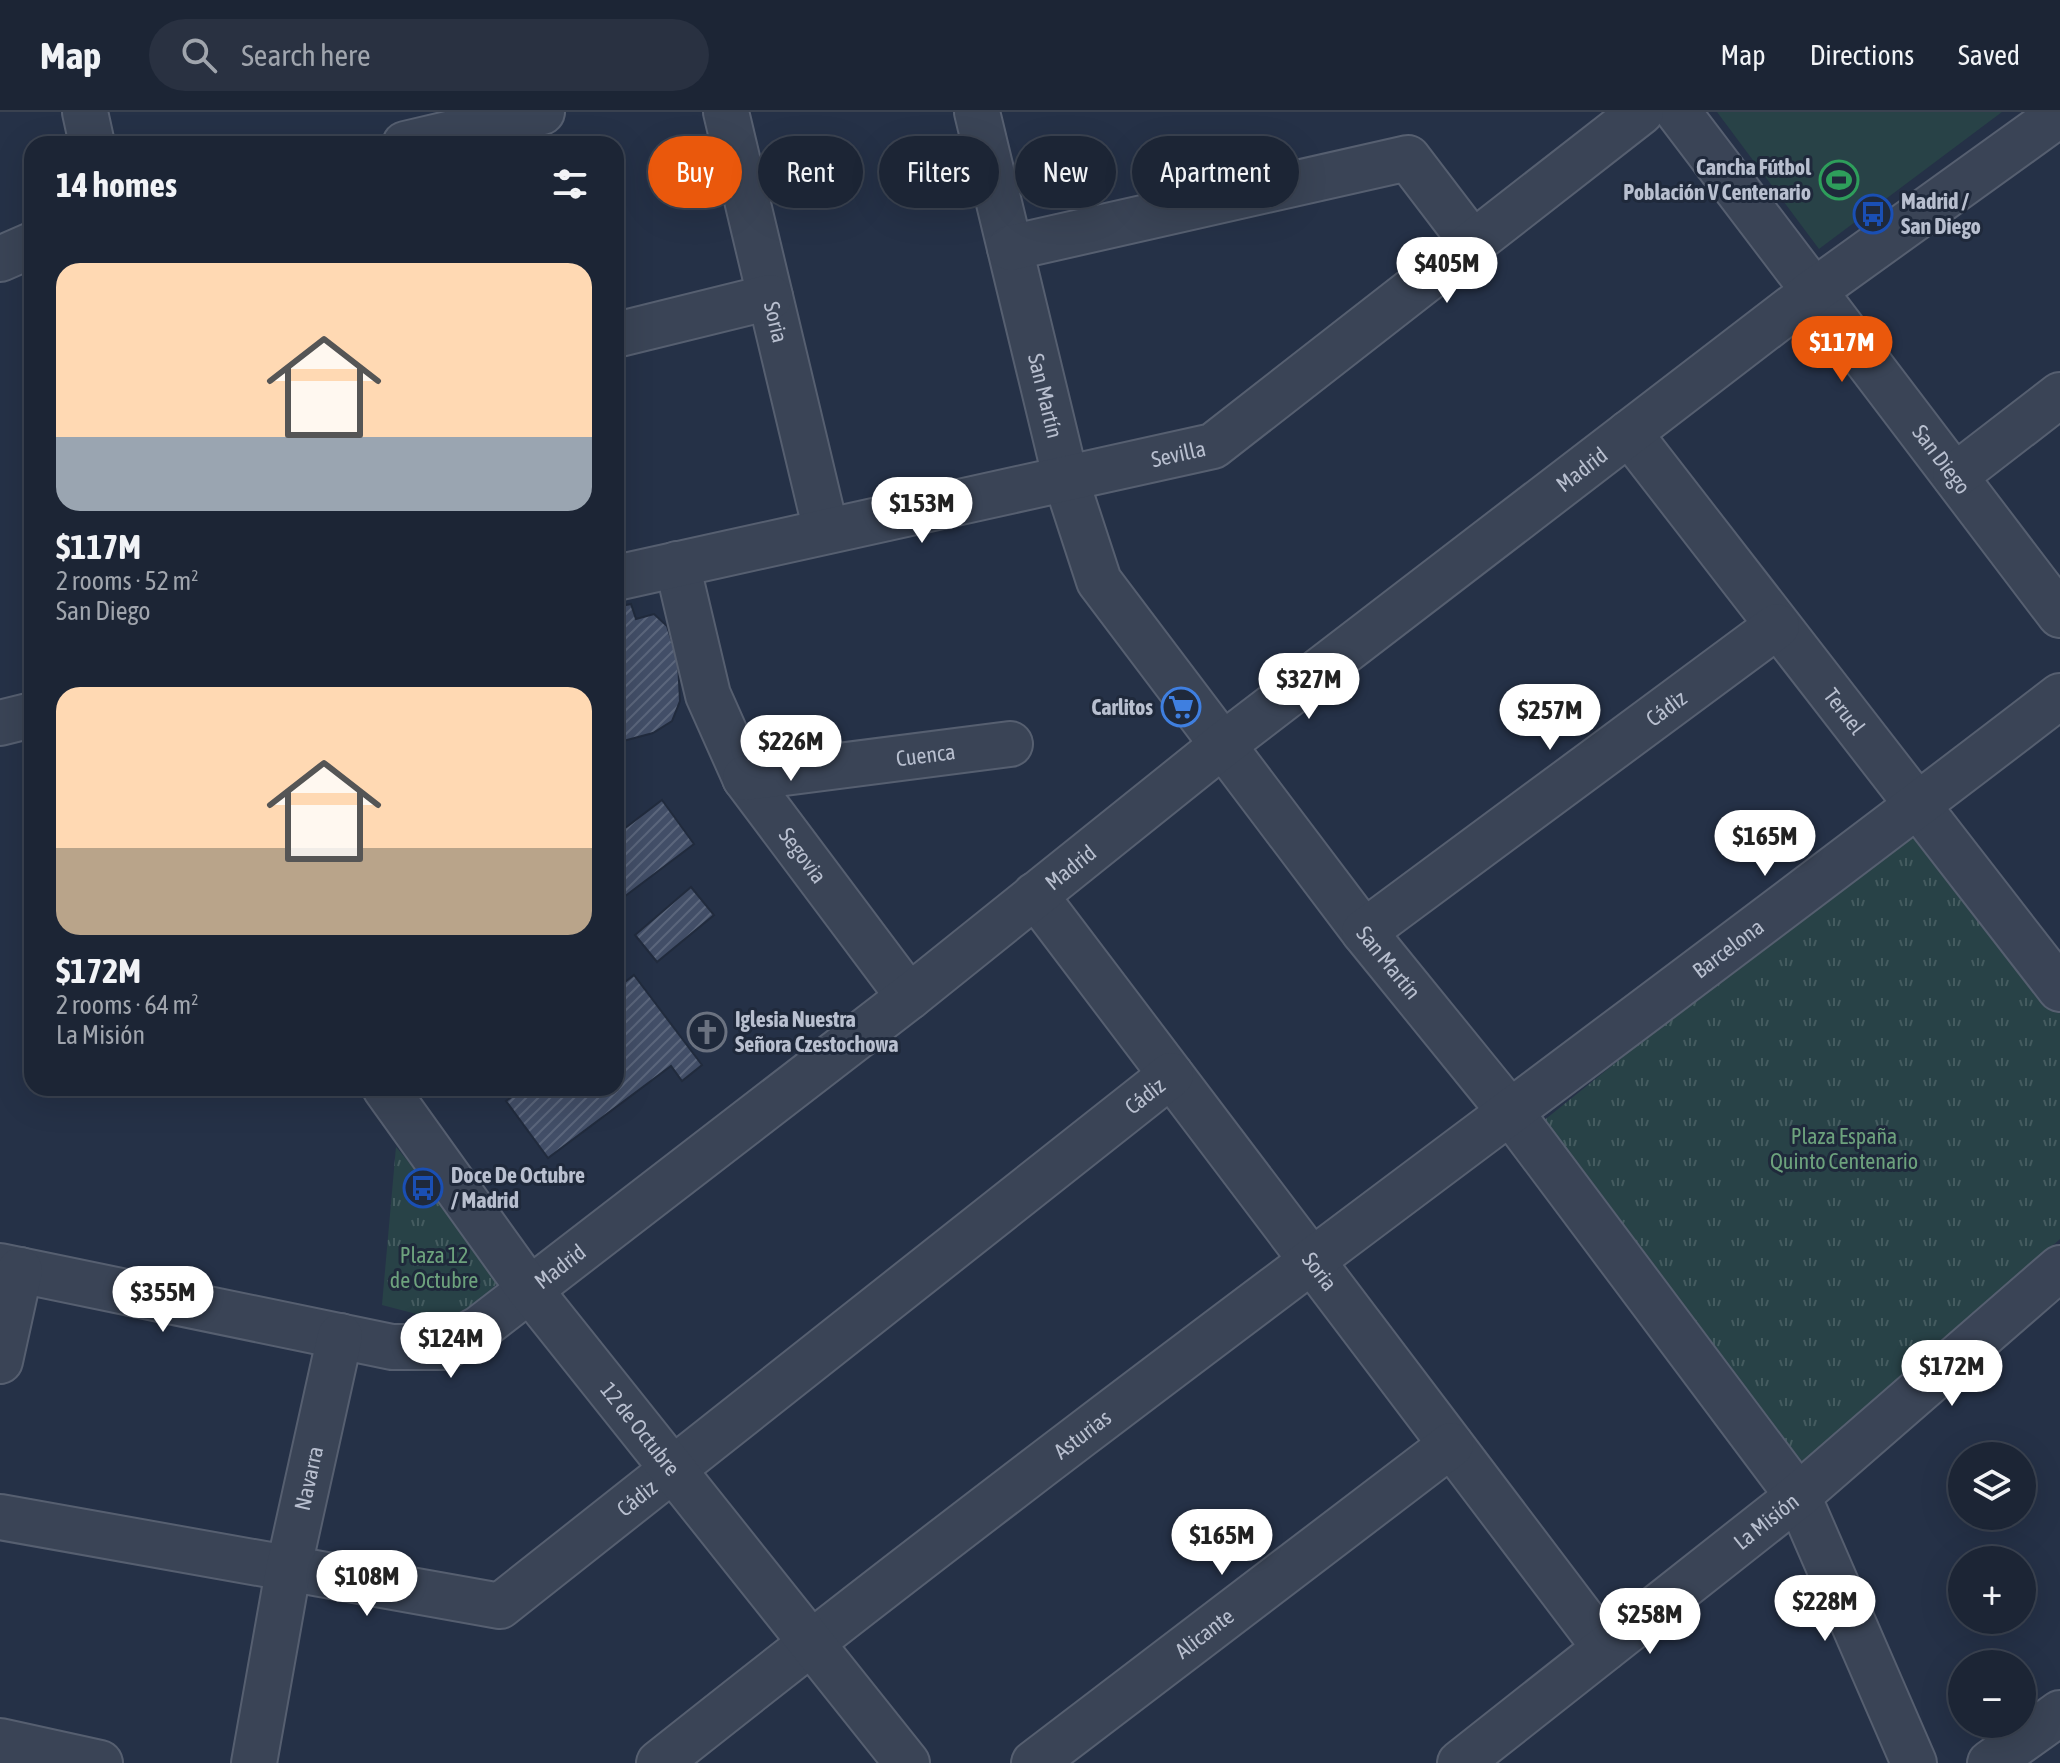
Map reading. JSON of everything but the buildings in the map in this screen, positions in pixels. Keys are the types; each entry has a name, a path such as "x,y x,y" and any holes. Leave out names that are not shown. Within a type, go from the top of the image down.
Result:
{"street":[{"path":"85,112 90,136"},
{"path":"439,136 542,112"},
{"name":"Soria","path":"726,112 826,531"},
{"name":"San Martín","path":"977,112 1066,480 1099,581 1364,932 1511,1113 1798,1496 1914,1763"},
{"name":"Sevilla","path":"624,576 1213,446 1641,112"},
{"name":"San Diego","path":"1678,112 2060,615"},
{"name":"Madrid","path":"10,1268 392,1347 445,1347 480,1328 909,997 1224,744 1814,291 2060,114"},
{"path":"1010,248 1408,158 1472,242"},
{"path":"0,259 24,248"},
{"path":"624,333 770,297"},
{"path":"1955,476 2060,395"},
{"name":"Teruel","path":"1629,433 2060,989"},
{"name":"Segovia","path":"677,564 708,695 745,778 909,997"},
{"name":"Cádiz","path":"1364,932 1777,626"},
{"name":"Barcelona","path":"1511,1113 2060,696"},
{"path":"0,723 24,717"},
{"name":"Cuenca","path":"745,778 1010,744"},
{"name":"Soria","path":"1035,895 1605,1648"},
{"name":"Cádiz","path":"0,1517 288,1571 500,1606 1171,1075"},
{"name":"12 de Octubre","path":"391,1096 529,1289 907,1763"},
{"name":"Asturias","path":"659,1763 811,1642 1311,1260 1511,1113"},
{"path":"0,1361 10,1268"},
{"name":"La Misión","path":"1460,1763 1798,1496 2060,1268"},
{"name":"Navarra","path":"254,1763 288,1571 340,1336"},
{"name":"Alicante","path":"1034,1763 1451,1445"},
{"path":"1990,1763 2060,1713"},
{"path":"0,1741 100,1763"}],"green space":[{"name":"Cancha Fútbol Población V Centenario","path":"1717,112 2002,112 1819,249"},
{"name":"Plaza España Quinto Centenario","path":"1917,820 2060,1005 2060,1239 1803,1463 1542,1122"},
{"name":"Plaza 12 de Octubre","path":"396,1147 505,1276 455,1324 382,1305"}],"place":[{"name":"Cancha Fútbol Población V Centenario","path":"1839,180"},
{"name":"Madrid / San Diego","path":"1873,214"},
{"name":"Carlitos","path":"1181,707"},
{"name":"Iglesia Nuestra Señora Czestochowa","path":"707,1032"},
{"name":"Doce De Octubre / Madrid","path":"423,1188"}]}
